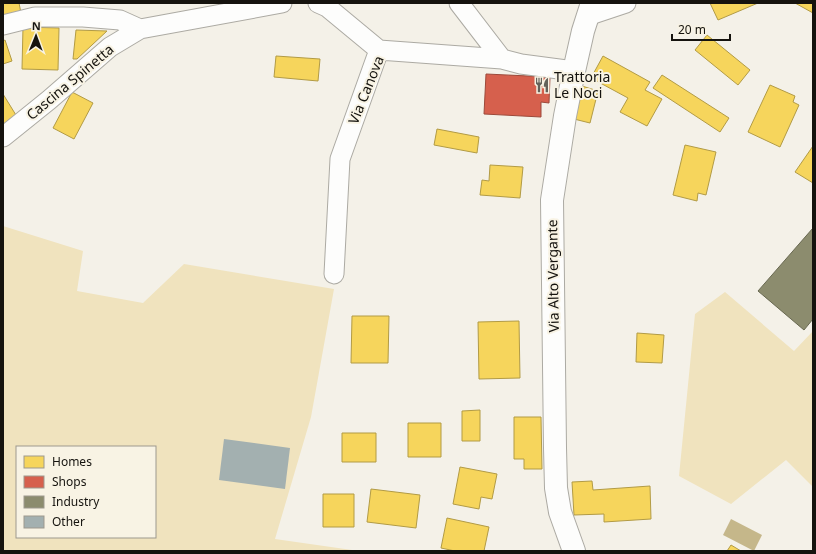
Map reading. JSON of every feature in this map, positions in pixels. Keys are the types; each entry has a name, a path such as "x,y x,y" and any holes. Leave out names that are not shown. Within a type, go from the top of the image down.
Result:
{"main road":[{"name":"Via Alto Vergante","path":"574,551 560,512 556,488 552,200 574,71 583,31 592,10"}],"street":[{"name":"Cascina Spinetta","path":"3,137 49,100 110,47 140,29 282,3"},
{"path":"318,3 327,7 379,50"},
{"path":"459,3 502,59"},
{"path":"592,10 626,3"},
{"path":"3,25 35,17 83,17 120,20 140,29"},
{"name":"Via Canova","path":"334,274 340,159 379,50 502,59 521,64 574,71"}],"shaded area":[{"path":"3,226 83,251 77,291 143,303 184,264 334,289 311,417 275,539 359,551 3,551"},
{"path":"725,292 794,351 813,331 813,487 786,460 731,504 679,476 695,314"},
{"path":"731,519 762,535 754,551 723,535"}],"building: Homes":[{"path":"3,3 19,3 21,13 3,18"},
{"path":"710,3 758,3 718,20"},
{"path":"795,3 813,3 813,13"},
{"path":"23,27 59,28 58,70 22,69"},
{"path":"76,30 107,31 77,59 73,59"},
{"path":"707,35 750,70 738,85 695,50"},
{"path":"5,40 12,61 3,64 3,41"},
{"path":"276,56 320,59 318,81 274,77"},
{"path":"603,56 650,82 645,90 662,99 647,126 620,112 628,98 591,78"},
{"path":"662,75 729,118 720,132 653,88"},
{"path":"770,85 795,96 793,102 799,105 780,147 748,132"},
{"path":"582,86 598,91 590,123 574,119"},
{"path":"72,92 93,103 74,139 53,128"},
{"path":"3,94 19,120 3,129"},
{"path":"437,129 479,137 477,153 434,145"},
{"path":"685,145 716,152 706,195 698,193 697,201 673,195"},
{"path":"813,146 813,183 795,172"},
{"path":"490,165 523,167 520,198 480,195 482,180 489,181"},
{"path":"352,316 389,316 388,363 351,363"},
{"path":"519,321 520,378 479,379 478,322"},
{"path":"637,333 664,335 662,363 636,362"},
{"path":"480,410 480,441 462,441 462,411"},
{"path":"514,417 541,417 542,469 524,469 524,459 514,459"},
{"path":"408,423 441,423 441,457 408,457"},
{"path":"342,433 376,433 376,462 342,462"},
{"path":"460,467 497,474 492,499 481,497 479,509 453,504"},
{"path":"592,481 593,490 650,486 651,519 604,522 604,514 574,515 572,482"},
{"path":"371,489 420,495 416,528 367,522"},
{"path":"323,494 354,494 354,527 323,527"},
{"path":"447,518 489,527 484,551 455,551 441,548"},
{"path":"731,545 741,551 727,551"}],"building: Shops":[{"path":"486,74 550,77 549,103 541,102 541,117 484,114"}],"building: Industry":[{"path":"813,228 813,319 804,330 758,291"}],"building: Other":[{"path":"224,439 290,448 285,489 219,480"}],"place":[{"name":"Trattoria Le Noci","path":"542,85"}]}
